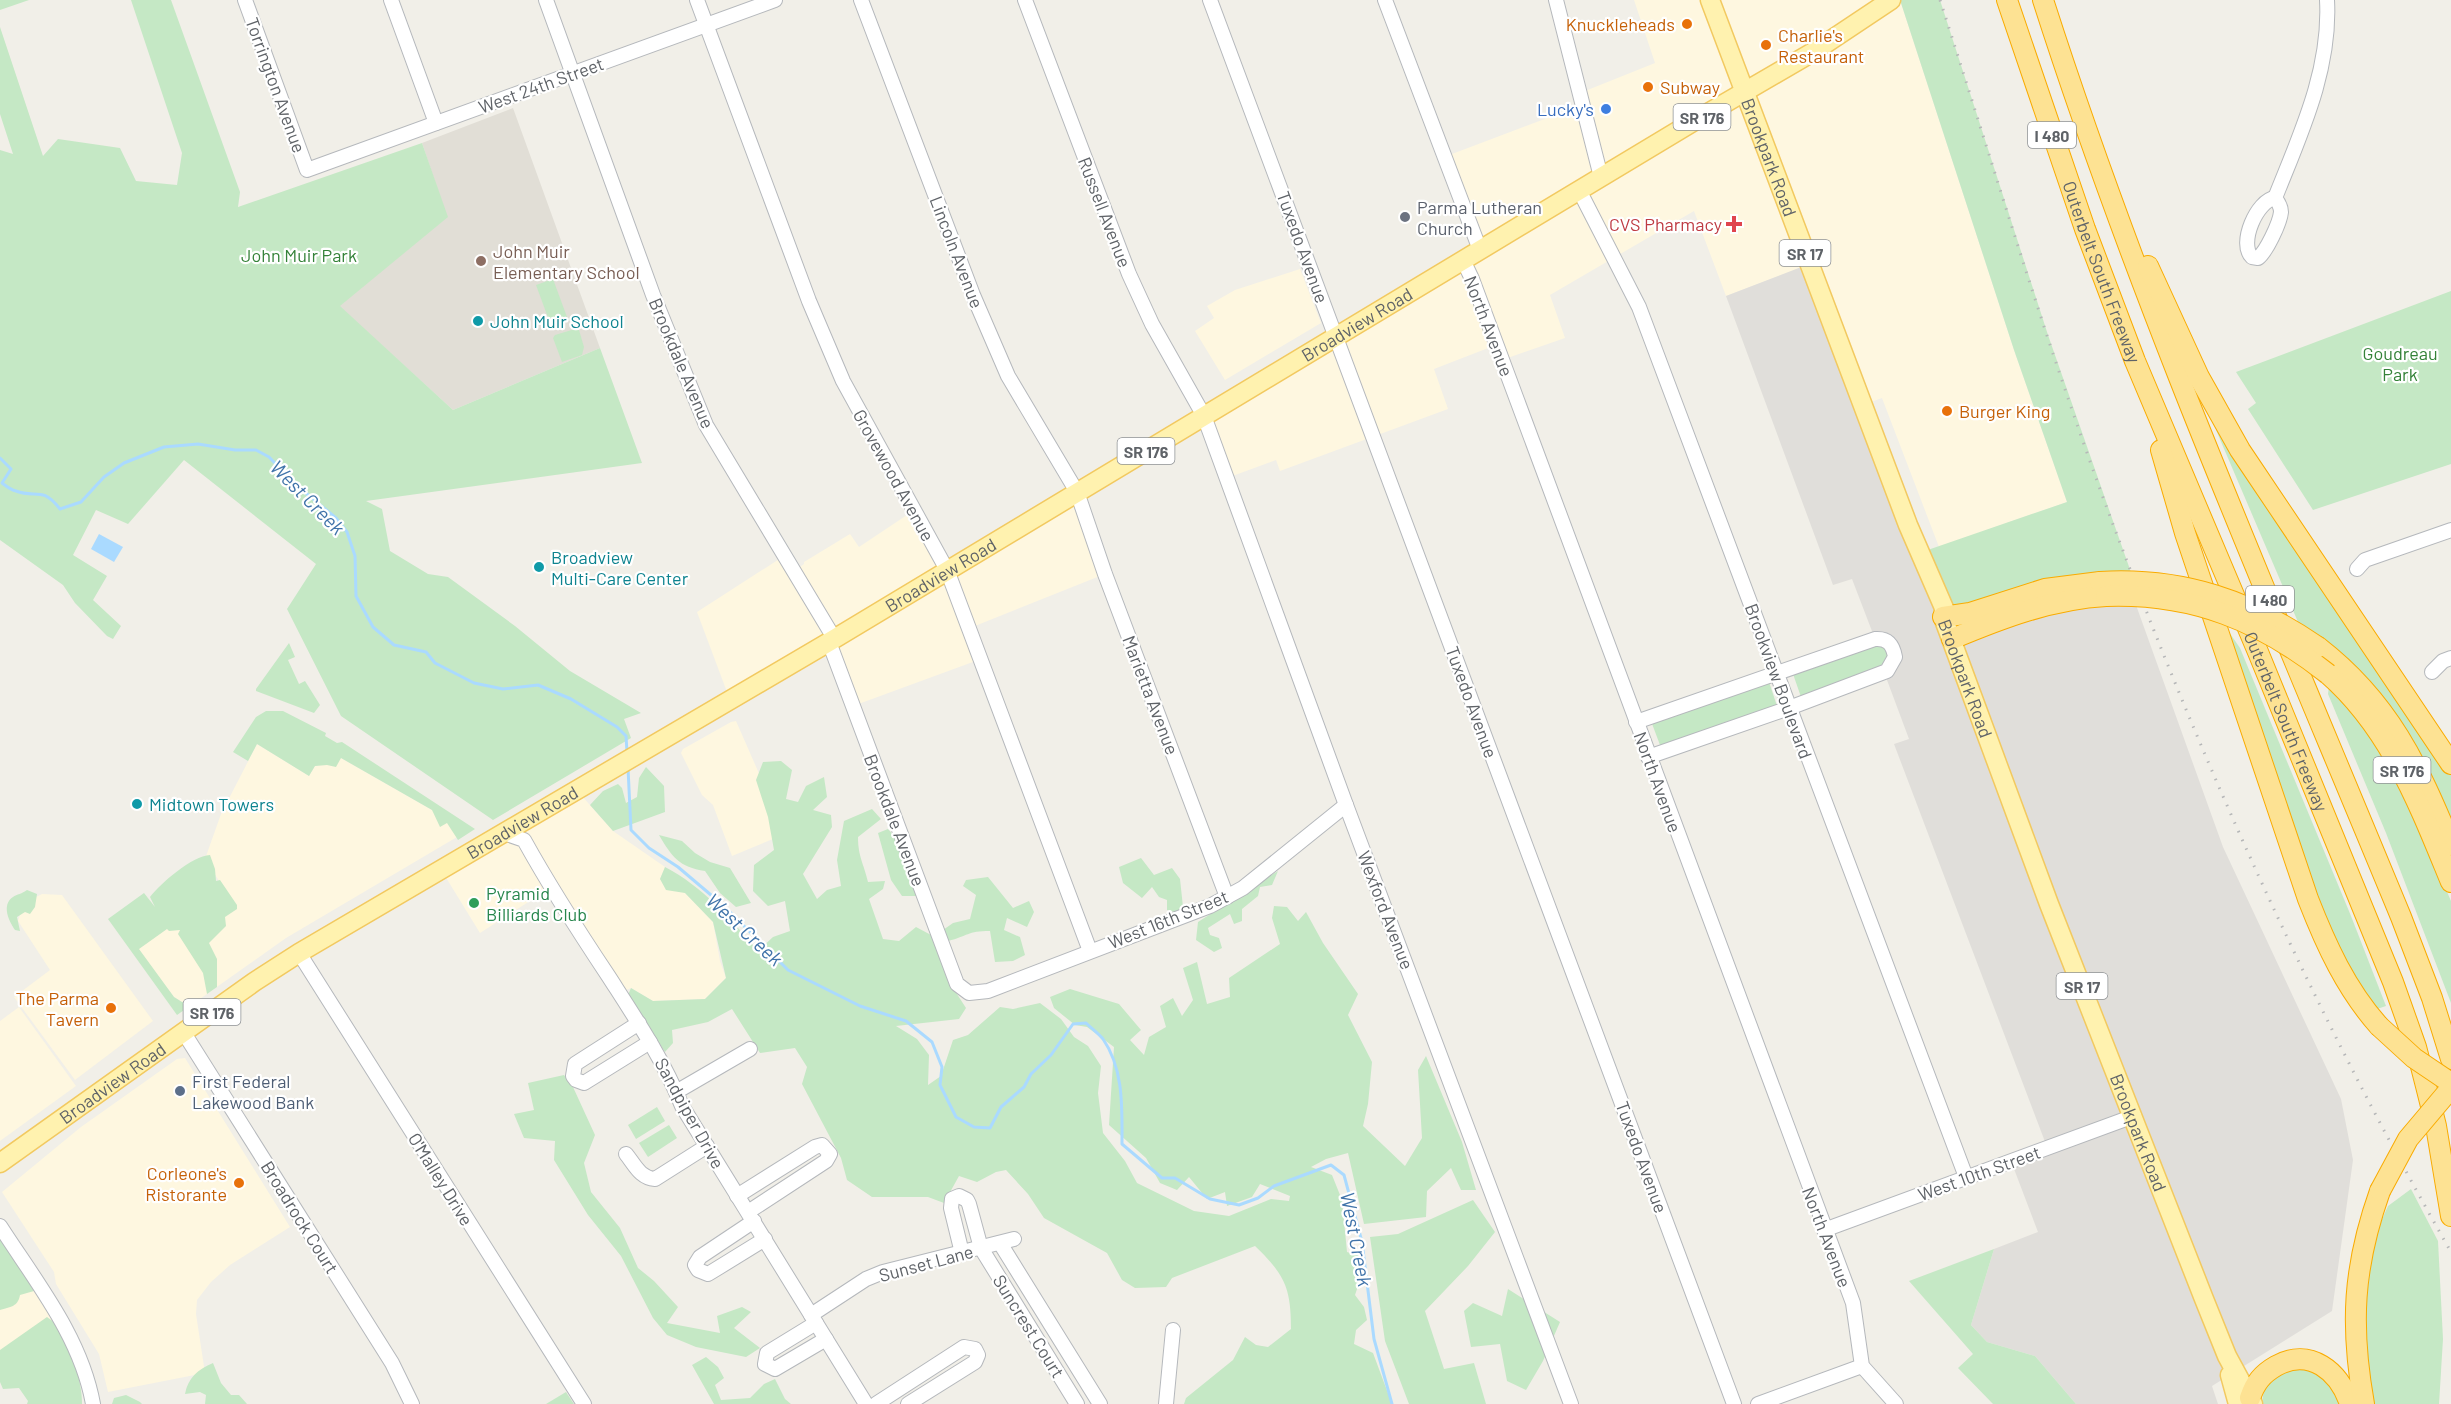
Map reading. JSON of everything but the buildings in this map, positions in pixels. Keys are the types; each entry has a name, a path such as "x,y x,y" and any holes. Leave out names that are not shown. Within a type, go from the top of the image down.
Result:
{"highway":[{"name":"Outerbelt South Freeway","path":"2007,0 2077,207 2135,361 2258,652 2393,982 2416,1047 2429,1096 2451,1216"},
{"name":"Outerbelt South Freeway","path":"2043,0 2089,138 2172,360 2401,917 2432,998 2451,1059"},
{"path":"2089,138 2194,367 2222,419 2240,450 2451,764"},
{"path":"2135,361 2185,532 2321,933 2344,979 2379,1026 2414,1058 2451,1083"},
{"name":"SR 176","path":"1943,617 1970,613 2045,589 2103,589 2152,582 2202,591 2264,614 2318,647 2351,675 2386,716 2417,767 2451,845"},
{"name":"SR 176","path":"1952,639 2040,607 2103,589 2160,598 2226,614 2279,638 2328,674 2354,699 2385,741 2417,802 2451,882"},
{"path":"2364,1404 2355,1326 2357,1276 2365,1238 2380,1191 2408,1139 2451,1088"},
{"path":"2247,1402 2254,1385 2268,1371 2289,1360 2301,1358 2320,1363 2330,1370 2344,1387 2350,1404"}],"main road":[{"name":"Brookpark Road","path":"1710,0 1908,525 1944,608 1943,617 2033,861 2179,1238 2247,1402"},
{"name":"Broadview Road","path":"0,1163 299,953 831,640 1579,190 1813,52 1891,0"}],"street":[{"name":"Torrington Avenue","path":"245,0 307,170"},
{"path":"391,0 436,123"},
{"name":"Brookdale Avenue","path":"546,0 653,295 706,425 831,640 957,984 969,993"},
{"name":"Grovewood Avenue","path":"697,0 809,301 843,381 947,570 1090,951"},
{"name":"West 24th Street","path":"307,170 775,0"},
{"name":"Lincoln Avenue","path":"861,0 973,295 1008,376 1077,492"},
{"name":"Russell Avenue","path":"1025,0 1129,274 1156,332 1204,416"},
{"name":"Tuxedo Avenue","path":"1210,0 1734,1404"},
{"name":"North Avenue","path":"1385,0 1480,250"},
{"path":"1556,0 1601,177"},
{"path":"2275,198 2313,100 2322,62 2327,0"},
{"name":"Brookview Boulevard","path":"1579,190 1639,307 1966,1177"},
{"name":"North Avenue","path":"1463,260 1853,1303 1862,1365"},
{"name":"Wexford Avenue","path":"1204,416 1346,805 1571,1404"},
{"name":"Marietta Avenue","path":"1077,492 1100,561 1227,897"},
{"path":"2357,569 2365,560 2451,530"},
{"path":"1636,722 1875,639 1882,638 1890,642 1894,649 1895,657 1887,671 1648,757"},
{"path":"2432,672 2443,661 2451,658"},
{"name":"West 16th Street","path":"969,993 988,991 1209,906 1244,888 1346,805"},
{"name":"Sandpiper Drive","path":"504,833 524,840 547,882 639,1023 682,1106 866,1404"},
{"name":"O'Malley Drive","path":"299,953 584,1404"},
{"path":"639,1023 575,1064 572,1071 573,1076 584,1083 650,1042"},
{"name":"Broadrock Court","path":"184,1033 392,1363 412,1404"},
{"path":"676,1092 750,1049"},
{"name":"West 10th Street","path":"1824,1230 2133,1116"},
{"path":"737,1196 818,1145 828,1150 830,1154 826,1161 700,1257 696,1265 698,1270 708,1274 765,1239"},
{"path":"627,1154 640,1174 647,1179 655,1179 707,1146"},
{"name":"Suncrest Court","path":"962,1253 951,1208 955,1196 964,1197 969,1204 981,1248 1077,1404"},
{"path":"0,1226 73,1342 86,1373 93,1404"},
{"name":"Sunset Lane","path":"826,1339 775,1370 765,1364 767,1353 866,1279 884,1272 1014,1239"},
{"path":"1000,1243 1100,1404"},
{"path":"1166,1404 1173,1330"},
{"path":"876,1404 964,1347 975,1349 978,1355 975,1362 908,1404"},
{"path":"1758,1404 1862,1365 1896,1404"}],"shaded area":[{"path":"1634,0 1900,0 2014,350 2067,502 1939,547 1882,398 1863,405 1809,265 1726,296 1694,211 1550,295 1565,338 1502,360 1496,345 1434,369 1448,409 1280,471 1276,460 1227,478 1204,416 1480,251 1444,157 1582,105 1580,93 1655,63"},
{"name":"John Muir Elementary School","path":"513,108 600,348 453,410 339,306 447,217 422,143"},
{"path":"1809,264 1953,642 2076,606 2136,605 2223,847 2341,1099 2353,1160 2332,1311 2212,1386 2218,1404 2076,1404 2035,1356 1987,1342 1971,1325 1994,1249 2038,1232 2011,1161 2047,1147 1894,744 1909,739 1884,672 1875,639 1852,579 1833,585 1726,296"},
{"path":"1300,269 1321,323 1225,380 1195,331 1214,318 1207,306 1235,290"},
{"path":"1077,492 1105,574 970,628 981,659 853,706 828,642 730,700 697,612 784,556 794,571 804,562 850,534 859,547 913,511 947,569"},
{"path":"736,721 761,778 780,836 732,856 713,805 702,795 681,753 683,749"},
{"path":"257,744 309,776 315,766 341,758 432,810 448,822 457,837 286,938 197,1001 182,1002 174,997 138,949 175,923 237,909 205,859 221,814"},
{"path":"581,795 613,831 665,867 660,879 685,893 713,922 720,961 726,978 705,999 653,1001 631,988 614,995 547,890 480,933 445,876"},
{"path":"42,894 62,895 153,1021 75,1080 14,997 50,970 18,921 24,903"},
{"path":"19,1007 76,1086 0,1141 0,1021"},
{"path":"185,1058 290,1227 230,1265 211,1282 197,1300 196,1314 205,1373 108,1392 99,1354 56,1284 54,1272 2,1192 81,1127 177,1059"},
{"path":"31,1283 58,1327 0,1361 0,1305"}],"green space":[{"path":"0,0 29,0 0,10"},
{"name":"John Muir Park","path":"131,0 171,0 240,192 238,207 422,143 448,217 340,306 453,410 600,348 642,463 366,501 382,509 390,551 428,574 448,577 515,626 570,671 641,713 624,719 631,738 493,820 341,716 287,609 316,564 184,460 128,524 96,510 73,555 107,576 93,600 121,626 113,639 107,636 75,603 63,585 0,540 0,150 13,154 0,114 0,27 43,156 58,139 120,148 136,181 177,185 182,153"},
{"path":"1900,0 1940,0 2048,335 2134,581 1943,617 1919,553 2067,502 2014,350"},
{"path":"553,279 567,317 550,323 536,285"},
{"name":"Goudreau Park","path":"2451,291 2451,464 2313,510 2248,409 2256,403 2236,372"},
{"path":"579,330 584,347 582,355 562,362 553,338 555,335"},
{"path":"2222,428 2451,775 2451,825 2342,655 2298,622 2216,430"},
{"path":"2229,632 2240,648 2386,1006 2377,1009 2360,988 2330,937 2227,637"},
{"path":"1879,642 1890,653 1887,665 1801,697 1792,671"},
{"path":"289,643 295,657 288,660 299,684 305,681 320,705 314,713 256,691"},
{"path":"1769,682 1777,706 1661,747 1651,721"},
{"path":"2329,686 2361,721 2402,788 2451,901 2451,1003 2386,833 2328,694"},
{"path":"266,711 283,711 326,733 325,736 337,743 342,742 475,829 458,840 447,823 440,827 432,810 341,758 336,767 315,766 309,776 257,744 248,761 233,752 256,717"},
{"path":"781,761 792,770 786,799 798,802 806,786 824,777 827,797 813,810 831,815 832,827 803,874 817,899 827,890 841,886 837,860 844,821 872,809 881,819 858,837 858,844 868,882 885,881 883,889 869,899 883,939 899,941 916,927 931,935 955,991 966,1008 959,1019 896,1026 917,1039 929,1055 928,1085 941,1076 953,1040 968,1035 1000,1007 1013,1009 1040,1003 1061,1019 1074,1037 1088,1046 1101,1066 1098,1093 1103,1133 1125,1161 1137,1183 1194,1211 1229,1216 1271,1199 1289,1201 1290,1196 1260,1184 1252,1197 1227,1206 1225,1192 1207,1199 1189,1177 1177,1190 1160,1183 1146,1158 1109,1125 1114,1047 1087,1027 1075,1025 1054,1008 1050,997 1070,989 1119,1004 1141,1030 1130,1040 1144,1055 1149,1037 1166,1027 1160,1006 1173,998 1182,1016 1193,1000 1183,968 1197,962 1207,1004 1230,997 1229,978 1280,944 1272,918 1274,906 1287,907 1298,921 1306,912 1323,943 1358,994 1348,1015 1372,1062 1368,1104 1363,1126 1405,1166 1422,1138 1418,1070 1426,1056 1462,1142 1476,1190 1461,1190 1451,1168 1427,1191 1426,1217 1364,1224 1348,1153 1326,1159 1311,1167 1332,1175 1342,1200 1347,1252 1360,1256 1361,1277 1355,1295 1364,1307 1367,1320 1356,1330 1354,1344 1373,1353 1392,1404 1184,1404 1186,1398 1233,1360 1245,1337 1256,1345 1268,1347 1291,1329 1288,1292 1280,1274 1255,1246 1172,1278 1166,1287 1135,1288 1122,1280 1107,1253 1044,1218 1028,1194 1006,1170 996,1172 977,1182 959,1176 944,1203 928,1197 872,1197 847,1180 841,1158 802,1084 807,1067 795,1048 760,1053 732,1009 708,1022 672,1030 673,1043 665,1052 628,995 631,988 653,1001 705,999 726,978 713,922 685,893 666,890 660,879 665,867 704,893 758,951 773,937 790,931 785,901 768,906 753,891 754,865 774,850 768,817 756,780 763,762"},
{"path":"646,767 664,786 665,812 613,831 590,805 603,791 618,784 622,788 626,803 637,797 639,778"},
{"path":"888,829 915,859 917,896 902,896 891,880 878,833"},
{"path":"659,835 682,841 695,853 710,862 730,868 751,903 736,907 720,893 705,871 689,867 677,860"},
{"path":"210,855 216,881 220,880 237,905 237,909 225,917 226,926 209,943 217,959 217,987 207,994 203,973 178,934 180,930 169,931 167,929 139,949 174,997 182,1002 197,1001 177,1015 108,919 144,893 155,907 150,897 161,885 186,865"},
{"path":"1141,858 1154,875 1172,868 1180,879 1183,907 1177,913 1167,910 1167,900 1159,897 1152,887 1142,898 1123,883 1119,867"},
{"path":"1278,871 1272,885 1260,887 1258,896 1242,909 1242,921 1234,924 1230,914 1208,928 1210,935 1219,938 1222,948 1214,952 1196,940 1198,922"},
{"path":"988,877 1013,908 1029,901 1034,912 1027,927 1007,918 1004,930 1020,937 1025,955 1013,961 995,962 990,931 972,933 948,941 943,930 953,923 970,919 976,895 963,886 966,880"},
{"path":"27,890 37,894 35,907 30,914 25,912 17,917 20,931 15,930 9,918 7,904 13,897"},
{"path":"564,1075 573,1087 595,1135 584,1163 591,1192 620,1228 638,1268 654,1281 678,1307 667,1323 720,1333 717,1316 742,1307 751,1312 734,1328 760,1348 746,1357 696,1347 667,1335 653,1318 621,1256 588,1215 554,1160 555,1141 524,1138 514,1114 534,1110 528,1083"},
{"path":"657,1107 665,1121 636,1139 628,1125"},
{"path":"669,1125 677,1138 648,1157 639,1143"},
{"path":"2411,1189 2438,1241 2443,1339 2439,1404 2371,1404 2364,1345 2365,1295 2374,1237 2388,1206"},
{"path":"1473,1200 1495,1232 1468,1266 1425,1311 1444,1369 1474,1363 1486,1404 1409,1404 1385,1341 1370,1237 1398,1234"},
{"path":"0,1236 34,1291 20,1295 15,1304 0,1310"},
{"path":"1994,1249 1971,1325 1987,1342 2035,1356 2076,1404 1993,1404 1958,1368 1973,1354 1909,1281"},
{"path":"1508,1289 1560,1322 1543,1361 1526,1390 1507,1381 1500,1344 1471,1347 1464,1311 1473,1303 1502,1316"},
{"path":"47,1317 63,1333 71,1352 78,1375 82,1404 27,1404 28,1401 19,1388 3,1389 0,1382 0,1350"},
{"path":"706,1357 718,1367 724,1378 715,1385 721,1400 750,1398 764,1384 775,1379 785,1399 791,1404 714,1404 692,1365"},
{"path":"213,1363 221,1383 231,1395 239,1395 247,1404 205,1404 206,1395 200,1392 185,1394 194,1375"},
{"path":"2290,1366 2320,1370 2344,1404 2262,1404 2270,1380"},
{"path":"566,1392 574,1404 546,1404"},
{"path":"126,1395 142,1404 112,1404 114,1398"}],"water":[{"path":"99,534 123,547 114,562 91,549"}],"waterway":[{"name":"West Creek","path":"0,458 11,469 2,483 12,490 48,497 60,509 81,502 104,477 124,463 164,447 198,444 235,450 256,450 269,457 295,484 336,518 347,532 355,556 356,596 373,627 394,645 426,652 435,663 474,683 503,689 538,685 571,699 617,727 626,736 627,752"},
{"name":"West Creek","path":"628,768 631,830 649,848 678,867 724,906 788,970 860,1006 906,1021 932,1042 942,1067 940,1085 956,1117 974,1127 990,1128 1001,1107 1024,1087 1031,1074 1051,1055 1073,1024 1086,1023 1103,1039 1115,1063 1120,1090 1122,1144 1162,1178 1175,1178 1210,1199 1239,1205 1258,1198 1274,1186 1331,1165 1344,1175 1362,1242 1374,1339 1392,1404"}],"railway":[{"path":"1940,0 2029,280 2099,487 2196,734 2274,910 2316,997 2359,1083 2451,1252"}],"place":[{"name":"Knuckleheads","path":"1687,24"},
{"name":"Charlie's Restaurant","path":"1766,45"},
{"name":"Subway","path":"1648,87"},
{"name":"Lucky's","path":"1606,109"},
{"name":"Parma Lutheran Church","path":"1405,217"},
{"name":"CVS Pharmacy","path":"1734,224"},
{"name":"John Muir Elementary School","path":"481,261"},
{"name":"John Muir School","path":"478,321"},
{"name":"Burger King","path":"1947,411"},
{"name":"Broadview Multi-Care Center","path":"539,567"},
{"name":"Midtown Towers","path":"137,804"},
{"name":"Pyramid Billiards Club","path":"474,903"},
{"name":"The Parma Tavern","path":"111,1008"},
{"name":"First Federal Lakewood Bank","path":"180,1091"},
{"name":"Corleone's Ristorante","path":"239,1183"}]}
